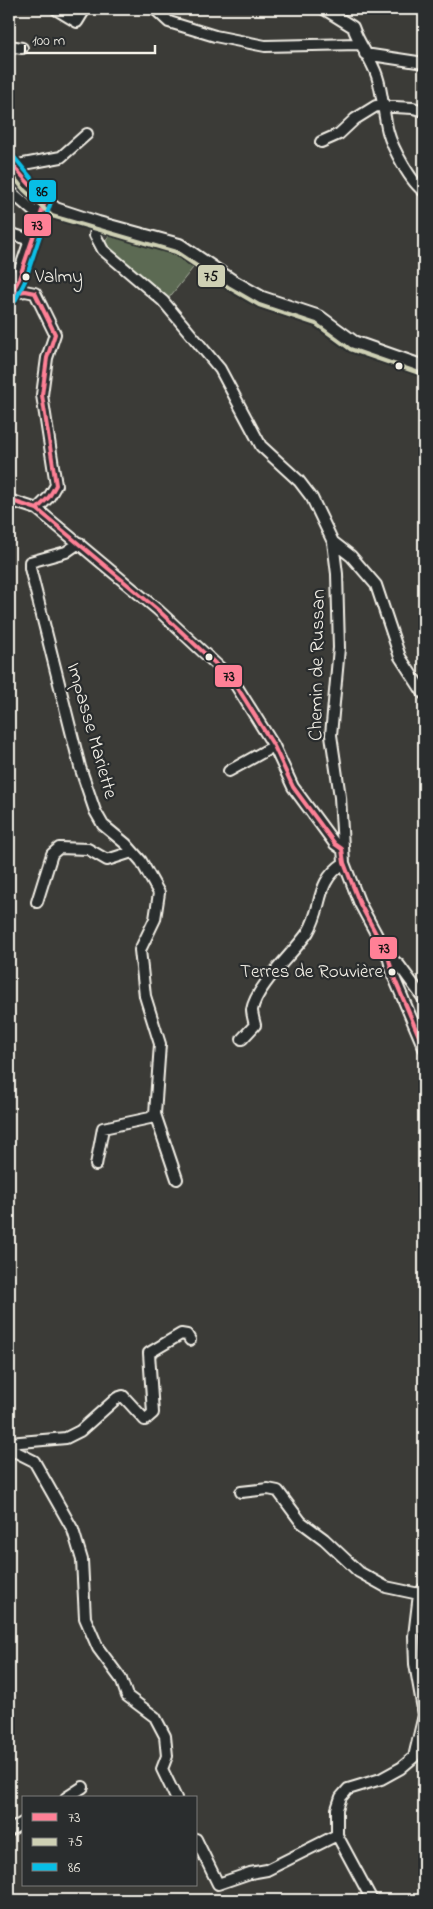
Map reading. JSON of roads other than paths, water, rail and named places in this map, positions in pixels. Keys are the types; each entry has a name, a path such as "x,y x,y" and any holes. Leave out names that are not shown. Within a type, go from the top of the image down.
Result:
{"street":[{"path":"57,10 77,22 85,9"},
{"path":"155,9 169,22 215,36 265,46 359,44"},
{"path":"324,9 354,27 359,44 376,74 384,106 388,134 402,161 419,187 424,191"},
{"path":"9,46 22,48"},
{"path":"365,54 424,63"},
{"path":"321,142 339,134 376,106 424,111"},
{"path":"11,164 61,157 87,134"},
{"path":"11,164 45,202 55,210 179,246 248,292 279,306 319,318 341,322 355,336 386,354 424,368"},
{"path":"10,195 40,217"},
{"path":"10,295 33,242 45,202"},
{"name":"Chemin de Russan","path":"98,224 95,235 103,250 163,301 220,369 261,446 298,481 312,498 333,542 337,574 339,648 331,735 340,797 342,849 344,862 360,904 388,956"},
{"path":"9,233 33,242"},
{"path":"10,295 25,292 35,293 55,334 47,358 42,395 56,485 49,497 38,509"},
{"path":"9,500 38,509 158,610 232,679 274,746 293,787 335,844 342,849"},
{"path":"333,542 356,561 376,585 400,657 424,694"},
{"name":"Impasse Mariette","path":"79,543 66,552 30,562 30,568 80,767 95,812 103,825 132,852 146,869 159,893 155,919 140,950 145,996 160,1044 155,1114 177,1179"},
{"path":"228,770 274,746"},
{"path":"37,902 52,854 59,848 88,849 107,860 132,852"},
{"path":"242,1039 255,1025 252,1011 258,997 308,932 314,919 322,886 344,862"},
{"path":"388,956 399,964 424,1000"},
{"path":"388,956 392,975 424,1048"},
{"path":"96,1165 103,1128 150,1118 155,1114"},
{"path":"9,1443 66,1438 80,1431 117,1398 123,1396 145,1420 153,1413 149,1353 181,1334 187,1335 190,1340"},
{"path":"9,1452 16,1452 34,1461 72,1530 82,1560 85,1618 98,1648 121,1679 127,1696 155,1716 165,1736 167,1756 162,1769 175,1796"},
{"path":"241,1492 268,1489 278,1491 301,1522 324,1539 359,1572 386,1587 421,1591 414,1636 415,1664 424,1715 414,1757 401,1768 381,1778 348,1789 341,1797 337,1809 337,1835 372,1900"},
{"path":"69,1796 83,1787"},
{"path":"9,1831 22,1823"},
{"path":"198,1843 218,1884 250,1873 267,1870 337,1835"}],"place":[{"name":"Valmy","path":"26,277"},
{"name":"Terres de Rouvière","path":"392,972"}]}
